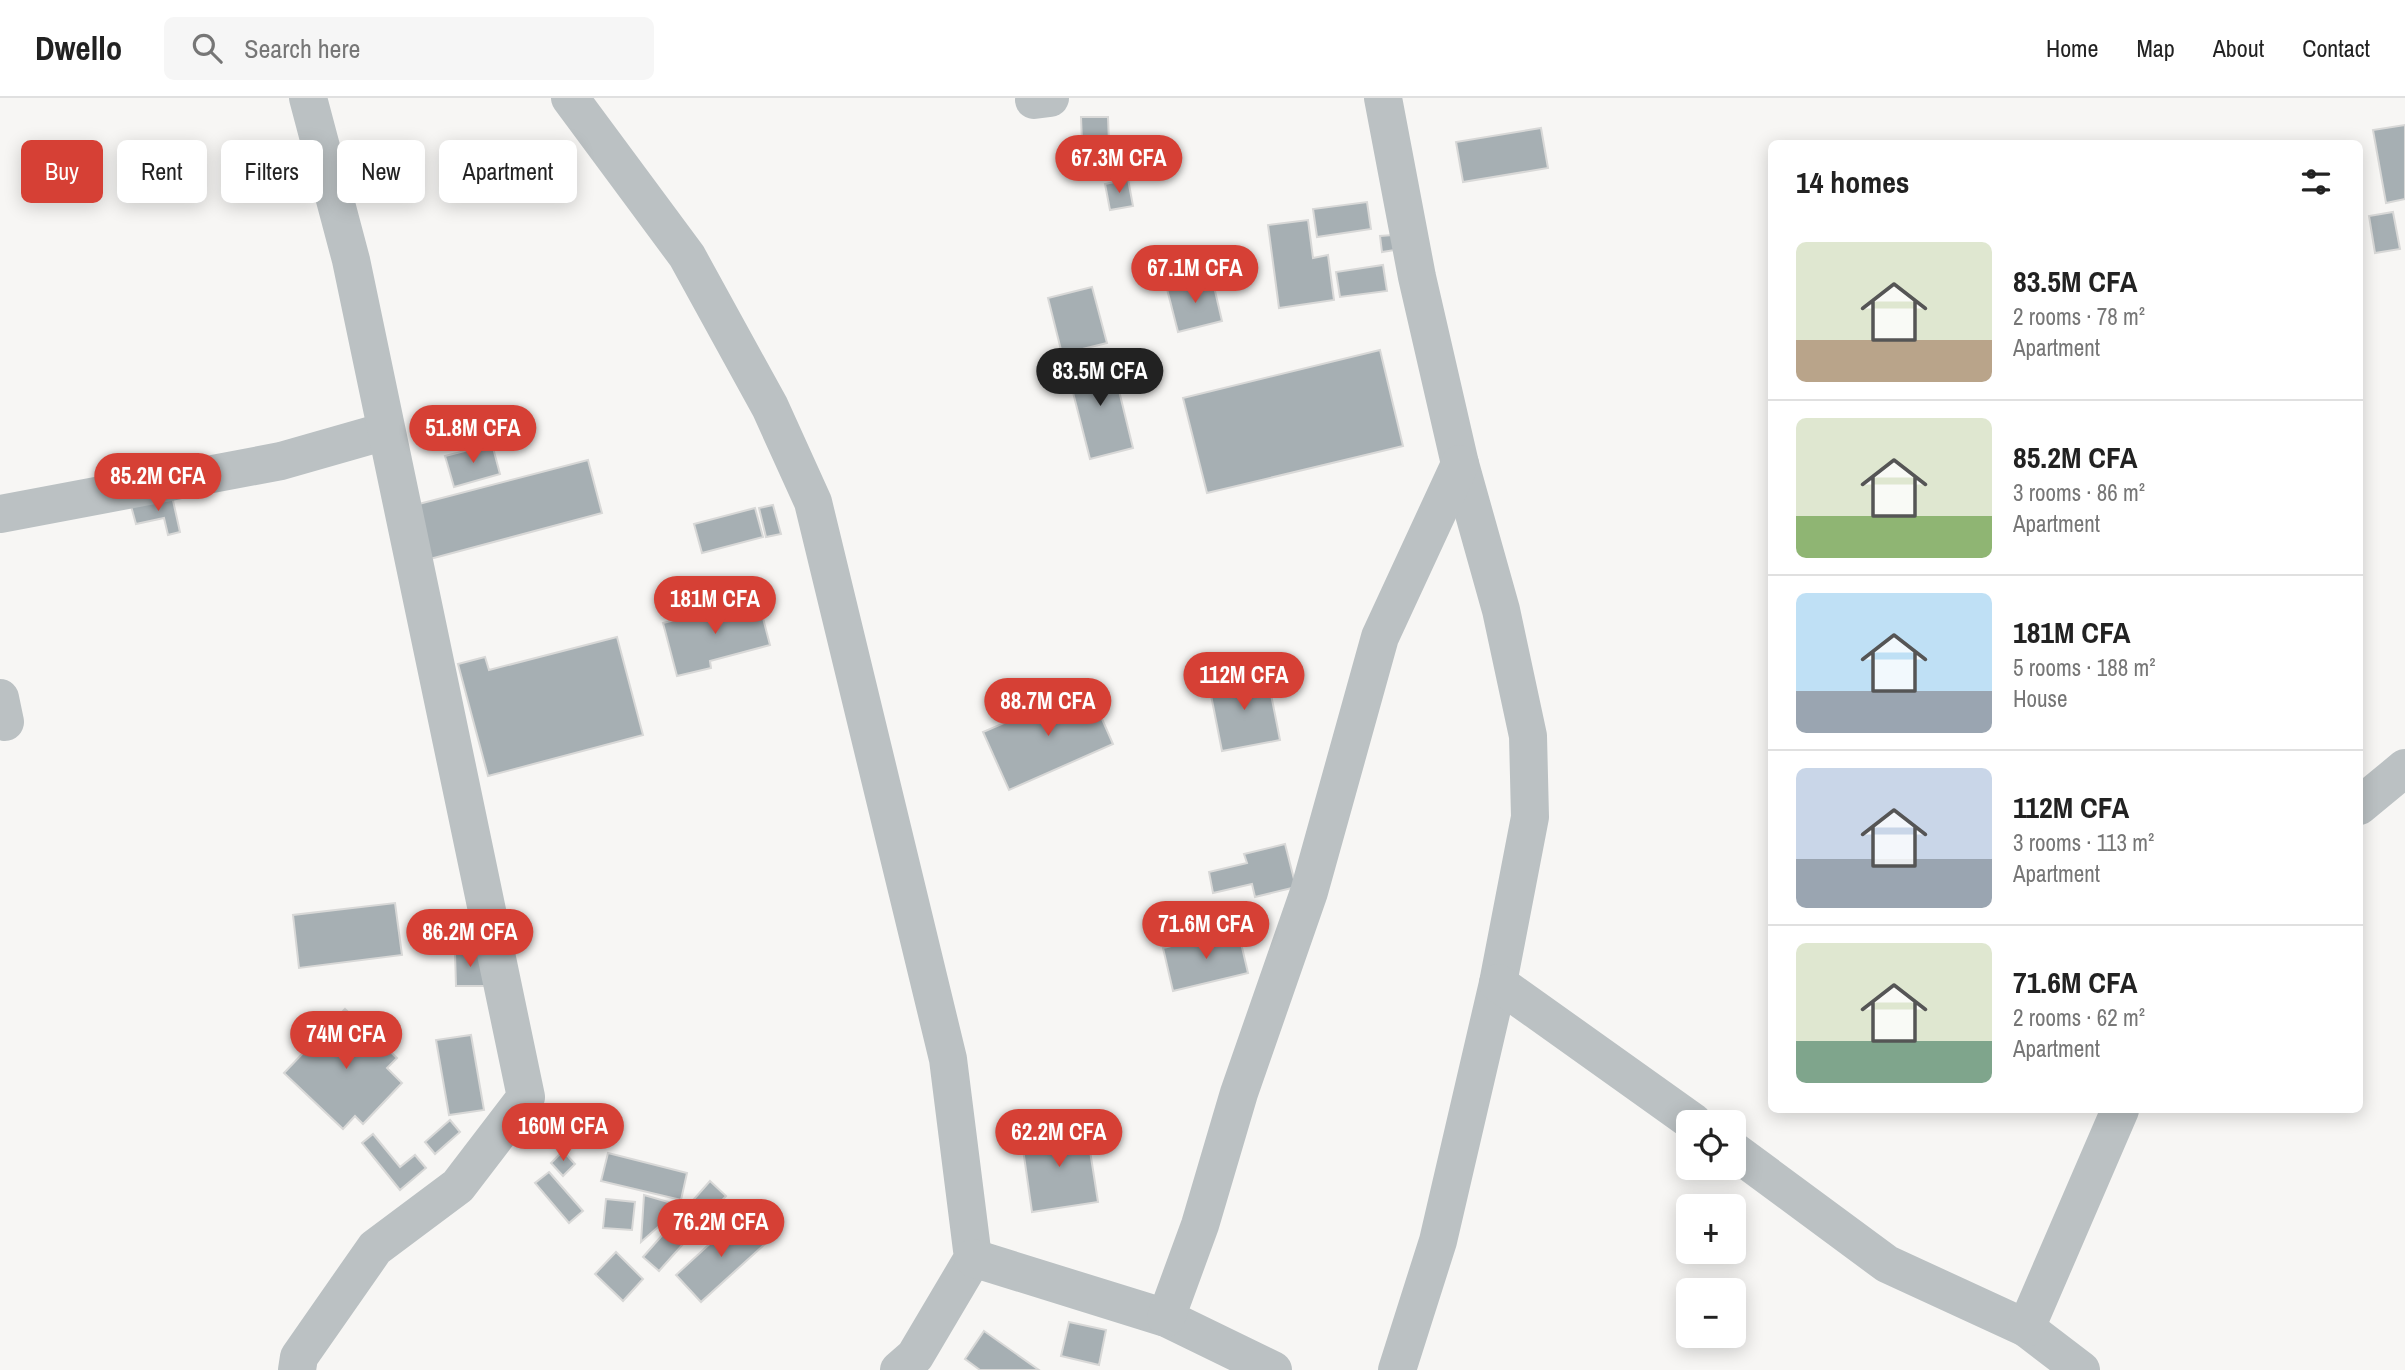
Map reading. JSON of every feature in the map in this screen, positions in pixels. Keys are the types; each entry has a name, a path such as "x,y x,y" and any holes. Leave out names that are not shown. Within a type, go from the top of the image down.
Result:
{"street":[{"path":"297,1370 299,1357 375,1248 458,1186 526,1097 351,260 308,98"},
{"path":"570,98 687,256 769,407 813,502 948,1059 973,1258 915,1356 900,1370"},
{"path":"1383,98 1417,277 1460,464 1501,610 1528,736 1530,817 1498,984 1438,1241 1397,1370"},
{"path":"0,514 281,461 386,431"},
{"path":"1166,1318 1200,1225 1239,1093 1308,892 1380,636 1460,464"},
{"path":"2363,803 2405,768"},
{"path":"1498,984 1676,1110"},
{"path":"2026,1328 2119,1113"},
{"path":"1746,1160 1887,1264 2026,1328 2081,1370"},
{"path":"973,1258 1166,1318 1273,1370"}],"building":[{"path":"1081,117 1108,117 1109,143 1082,143"},
{"path":"2405,125 2405,199 2386,203 2373,130"},
{"path":"1541,128 1548,168 1463,182 1456,142"},
{"path":"1128,179 1133,206 1110,210 1105,184"},
{"path":"1367,202 1371,229 1317,237 1313,209"},
{"path":"2393,212 2400,249 2375,253 2369,216"},
{"path":"1308,220 1313,258 1328,255 1334,300 1279,308 1268,225"},
{"path":"1393,235 1395,250 1382,252 1380,236"},
{"path":"1383,265 1387,291 1340,297 1336,272"},
{"path":"1212,278 1222,321 1178,332 1167,289"},
{"path":"1092,287 1107,343 1062,354 1048,298"},
{"path":"1380,350 1403,446 1207,493 1183,398"},
{"path":"1111,358 1133,448 1090,459 1067,369"},
{"path":"492,444 500,474 454,487 445,456"},
{"path":"588,460 602,513 430,559 415,505"},
{"path":"172,496 180,532 168,535 164,518 136,524 131,506"},
{"path":"773,505 781,534 766,537 759,508"},
{"path":"755,508 763,537 702,553 694,524"},
{"path":"758,599 770,645 710,661 711,668 677,676 663,623"},
{"path":"617,637 643,735 488,776 458,664 485,657 489,670"},
{"path":"1267,674 1280,740 1222,751 1209,685"},
{"path":"1088,687 1113,744 1009,790 983,732"},
{"path":"1285,844 1296,887 1255,897 1252,884 1213,893 1209,872 1247,863 1244,854"},
{"path":"395,903 402,955 299,968 293,915"},
{"path":"1238,930 1248,973 1173,991 1163,948"},
{"path":"484,951 485,986 456,986 455,953"},
{"path":"345,1009 397,1058 387,1068 402,1083 363,1124 355,1116 343,1129 284,1073"},
{"path":"471,1035 484,1110 449,1115 436,1040"},
{"path":"450,1120 460,1132 435,1154 425,1142"},
{"path":"1086,1125 1098,1202 1032,1212 1021,1135"},
{"path":"373,1134 400,1167 415,1155 426,1168 400,1190 362,1143"},
{"path":"563,1151 575,1164 563,1176 551,1163"},
{"path":"608,1153 687,1173 681,1200 601,1181"},
{"path":"549,1172 583,1211 569,1223 535,1183"},
{"path":"710,1181 726,1196 659,1271 643,1257"},
{"path":"644,1195 682,1206 641,1242"},
{"path":"606,1199 635,1202 632,1230 603,1228"},
{"path":"741,1215 766,1243 701,1302 676,1275"},
{"path":"616,1252 643,1279 623,1301 595,1274"},
{"path":"1069,1322 1106,1330 1099,1365 1061,1356"},
{"path":"984,1331 1039,1370 980,1370 965,1359"}]}
